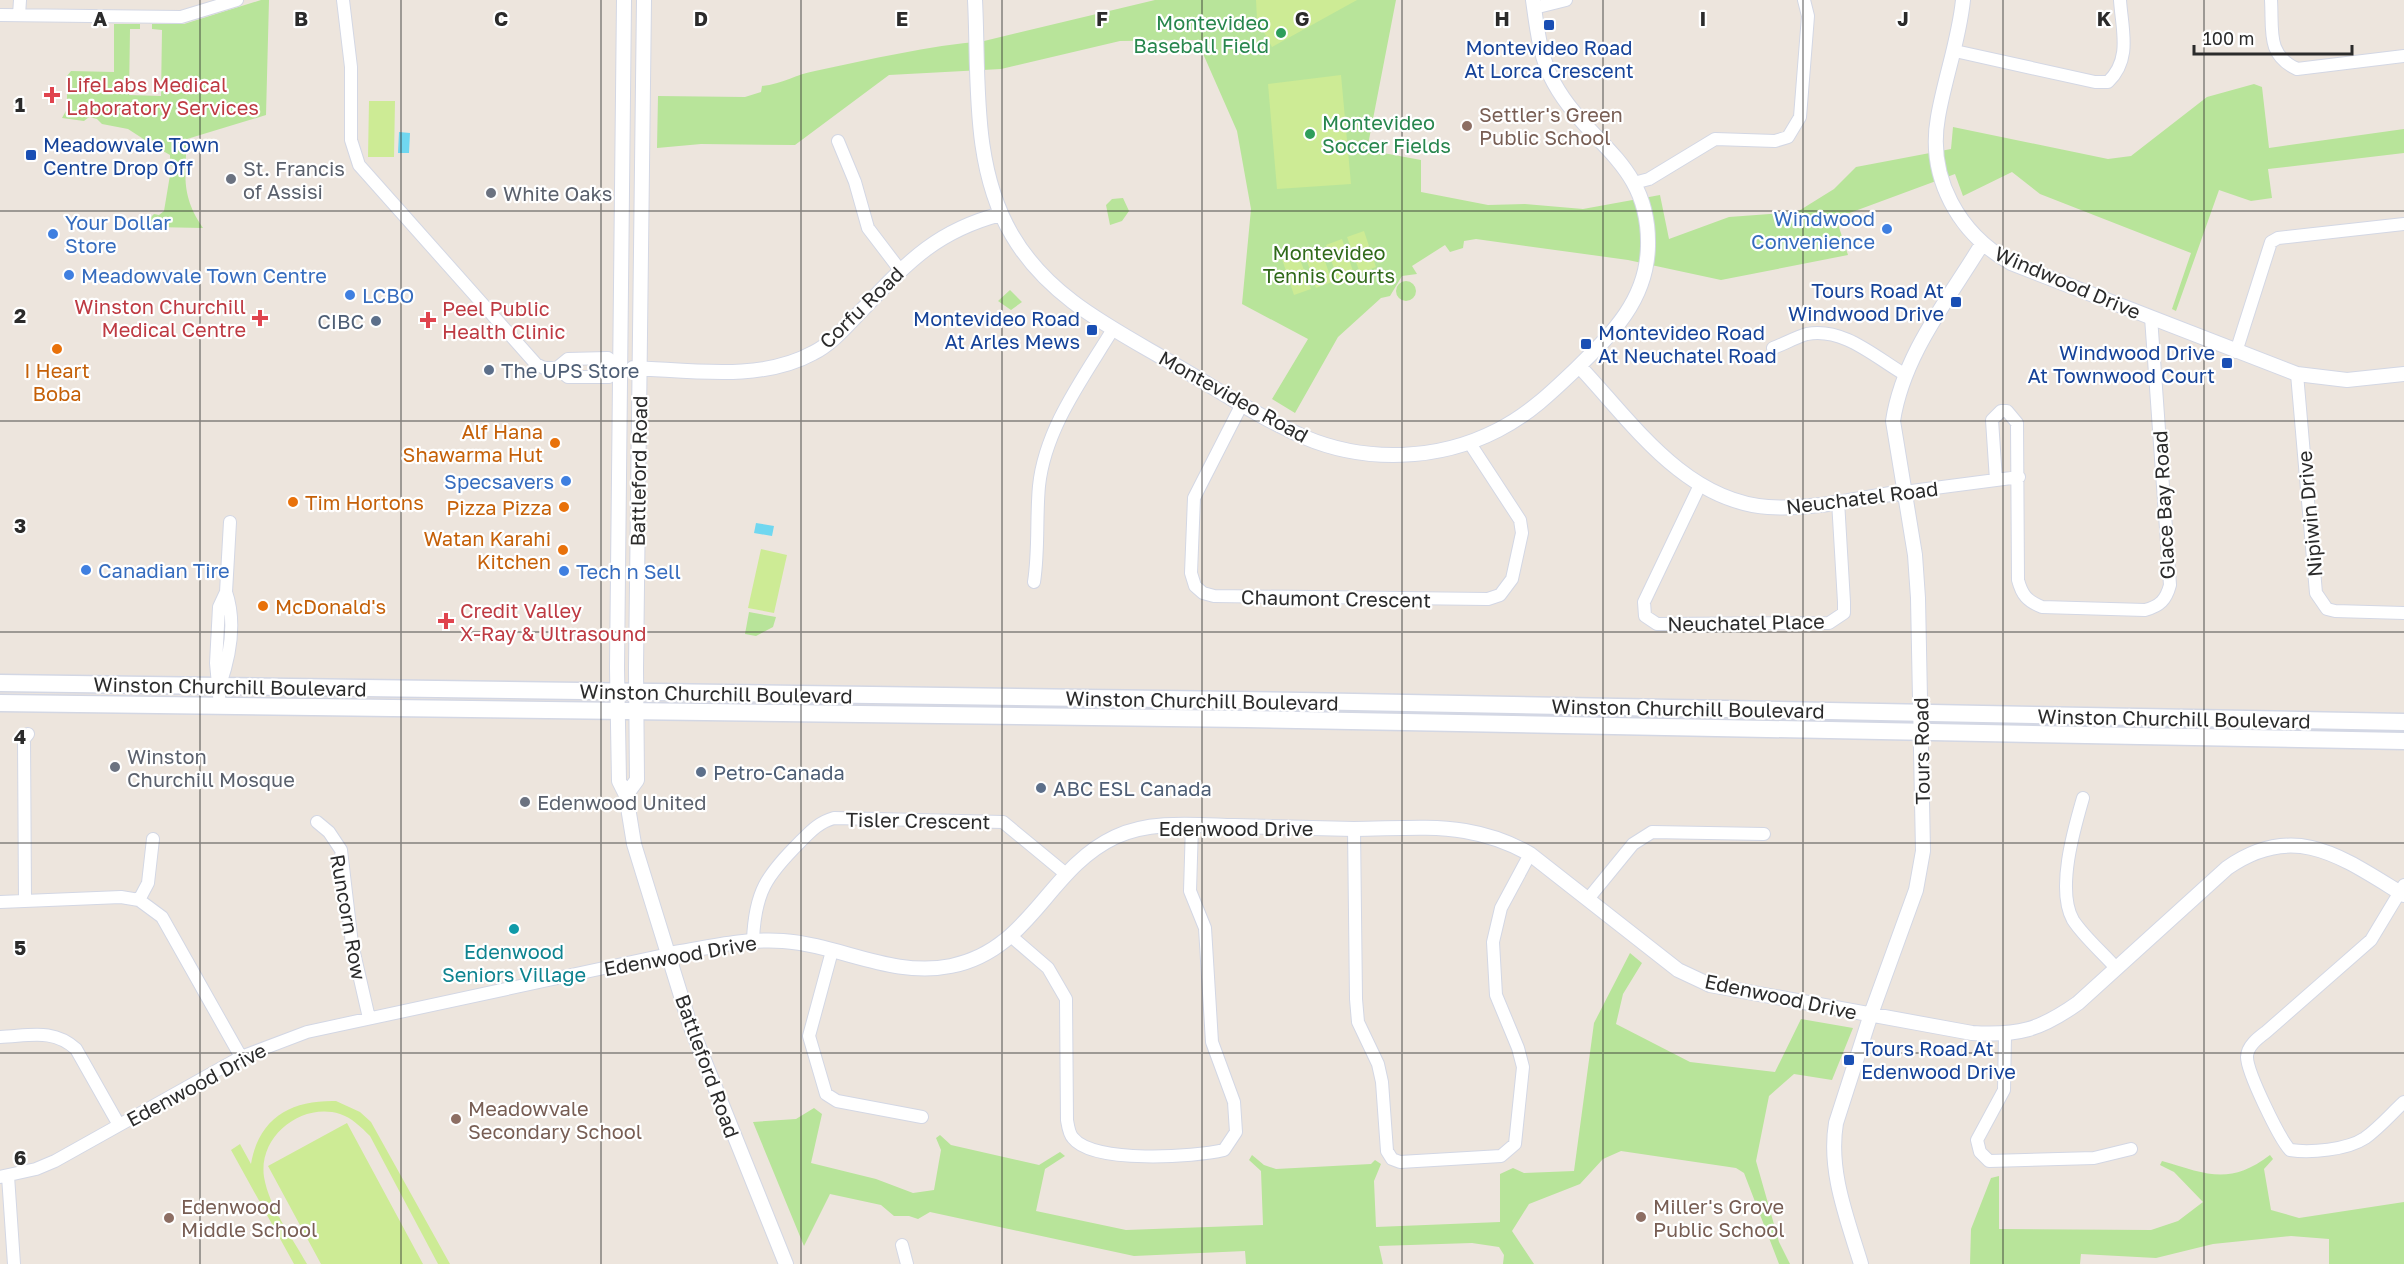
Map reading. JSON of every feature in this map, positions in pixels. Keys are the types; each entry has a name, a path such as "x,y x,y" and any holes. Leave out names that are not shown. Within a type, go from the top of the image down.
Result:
{"main road":[{"name":"Winston Churchill Boulevard","path":"0,683 2404,722"},
{"name":"Winston Churchill Boulevard","path":"0,703 1258,719 2404,741"}],"street":[{"path":"19,15 20,0"},
{"path":"0,15 181,17 237,0"},
{"path":"343,0 351,67 351,140 356,159 536,364 544,368 557,368 568,377 609,377 621,368 608,358 568,359 557,368"},
{"name":"Battleford Road","path":"624,0 617,692 619,781 627,795 634,844 702,1061 786,1264"},
{"name":"Battleford Road","path":"627,795 637,780 644,0"},
{"name":"Montevideo Road","path":"975,0 982,142 988,176 1001,214 1013,236 1046,279 1086,313 1242,404 1306,438 1337,449 1368,455 1420,453 1469,442 1497,431 1524,414 1579,366 1620,323 1634,302 1642,281 1648,245 1644,210 1634,183 1555,86 1538,39 1534,4"},
{"path":"1534,4 1566,0"},
{"path":"1634,183 1648,179 1698,147 1715,139 1775,141 1792,133 1800,117 1808,16 1804,0"},
{"name":"Windwood Drive","path":"1963,0 1956,51 1938,118 1938,159 1944,187 1951,204 1966,227 1982,244 2011,262 2296,374 2347,380 2404,374"},
{"path":"1956,51 2095,82 2108,82 2121,68 2124,58 2120,0"},
{"path":"2271,0 2274,48 2283,63 2297,69 2404,56"},
{"path":"838,141 855,182 867,228 900,270"},
{"name":"Corfu Road","path":"621,368 750,371 803,358 831,341 913,256 977,220 1001,214"},
{"path":"2236,352 2271,243 2278,238 2404,224"},
{"name":"Tours Road","path":"1862,1264 1844,1210 1834,1165 1833,1141 1836,1123 1871,1014 1906,918 1922,864 1921,713 1915,555 1893,421 1904,374 1982,244"},
{"name":"Glace Bay Road","path":"1996,480 1991,426 1992,420 2001,411 2013,416 2017,423 2018,580 2021,592 2029,602 2042,607 2145,610 2158,607 2167,596 2170,585 2151,317"},
{"path":"1034,582 1038,540 1039,485 1049,445 1066,406 1113,328"},
{"path":"1773,348 1805,335 1830,333 1842,337 1904,374"},
{"name":"Neuchatel Road","path":"1579,366 1670,463 1700,485 1727,499 1768,507 1838,501 2019,477"},
{"name":"Nipiwin Drive","path":"2296,374 2316,593 2326,609 2404,613"},
{"name":"Chaumont Crescent","path":"1242,404 1194,498 1191,573 1195,586 1203,593 1215,596 1488,599 1500,595 1512,579 1521,545 1520,520 1469,442"},
{"name":"Neuchatel Place","path":"1700,485 1644,602 1645,616 1657,624 1829,623 1837,620 1844,613 1838,501"},
{"path":"220,706 220,686 216,663 219,607 226,592 230,522"},
{"path":"25,901 24,739 28,734"},
{"path":"2083,798 2070,844 2067,898 2074,921 2116,968"},
{"name":"Tisler Crescent","path":"753,940 759,899 774,868 825,820 1004,822 1066,874"},
{"name":"Runcorn Row","path":"317,822 329,832 341,850 352,944 369,1018"},
{"path":"1012,937 1048,968 1066,999 1067,1120 1072,1137 1083,1146 1140,1157 1224,1150 1231,1143 1236,1132 1234,1102 1212,1042 1205,928 1190,891 1192,825"},
{"name":"Edenwood Drive","path":"4,1177 55,1161 241,1057 307,1032 369,1018 669,954 753,940 784,941 891,967 932,969 970,962 986,955 1012,937 1084,856 1115,837 1143,828 1192,825 1462,830 1506,841 1530,854 1678,970 1710,985 1972,1033 2005,1035 2031,1029 2061,1015 2248,853 2266,847 2288,844 2311,846 2337,856 2402,891"},
{"path":"1354,829 1354,976 1358,1022 1378,1064 1387,1151 1392,1159 1400,1162 1501,1156 1509,1152 1515,1144 1523,1067 1518,1048 1496,995 1493,942 1501,908 1530,854"},
{"path":"1588,899 1634,844 1652,832 1764,834"},
{"path":"139,900 148,883 153,839"},
{"path":"2402,891 2371,940 2251,1046 2247,1058 2274,1128 2290,1150 2300,1151 2348,1145 2364,1139 2404,1102"},
{"path":"0,902 121,897 139,900 162,917 171,929 241,1057"},
{"path":"832,951 809,1036 826,1094 837,1101 922,1116"},
{"path":"0,1037 55,1035 66,1040 76,1049 119,1125"},
{"path":"2005,1035 2004,1090 1977,1140 1980,1152 1989,1161 2094,1158 2132,1149"},
{"path":"4,1177 14,1264"},
{"path":"902,1245 907,1264"}],"green space":[{"path":"261,0 269,0 266,115 187,139 186,186 191,206 203,228 154,227 147,221 154,214 159,215 164,211 170,175 173,174 175,168 170,165 170,155 156,147 157,144 149,138 145,140 128,129 102,124 97,119 89,117 84,121 62,118 67,109 67,76 71,71 114,72 114,24 140,24 140,29 130,29 129,95 161,96 162,30 152,29 152,24 184,24"},
{"name":"Montevideo Tennis Courts","path":"1155,0 1396,0 1367,150 1421,160 1421,192 1488,205 1525,204 1583,209 1660,195 1669,239 1729,217 1797,212 1834,189 1856,167 1951,149 1953,127 2108,159 2131,156 2207,97 2254,84 2262,87 2269,148 2404,129 2404,153 2268,169 2272,198 2251,201 2219,190 2176,311 2172,309 2191,253 2040,194 2012,172 1963,196 1955,174 1836,218 1848,255 1721,280 1628,260 1476,239 1464,241 1463,248 1450,252 1445,245 1412,266 1417,274 1402,276 1390,296 1381,298 1338,337 1295,413 1272,399 1308,339 1242,304 1251,209 1237,131 1197,40 1120,41 1001,69 889,75 795,145 701,144 657,148 658,96 745,97 761,92 762,86 808,72 921,50 984,41"},
{"name":"Montevideo Baseball Field","path":"1256,0 1357,0 1272,47 1257,19"},
{"name":"Montevideo Soccer Fields","path":"1341,75 1351,184 1277,189 1268,84"},
{"path":"369,101 395,101 394,157 368,157"},
{"path":"1123,198 1129,211 1122,221 1110,225 1106,205 1112,199"},
{"path":"1364,231 1376,267 1360,273 1347,237"},
{"path":"1342,239 1354,274 1338,280 1326,245"},
{"path":"1320,246 1332,282 1316,288 1304,252"},
{"path":"1298,254 1311,289 1294,295 1282,259"},
{"path":"1402,281 1410,281 1416,287 1416,295 1410,301 1402,301 1396,295 1396,287"},
{"path":"1010,290 1022,302 1011,310 998,301"},
{"path":"761,549 787,555 774,613 748,608"},
{"path":"749,612 776,617 773,627 756,636 745,634"},
{"path":"1630,953 1642,963 1623,994 1616,1024 1690,1062 1775,1072 1801,1019 1853,1028 1832,1080 1794,1074 1769,1096 1756,1161 1779,1242 1790,1264 1779,1264 1744,1173 1736,1168 1621,1151 1603,1159 1580,1184 1529,1204 1512,1231 1534,1264 1503,1264 1504,1255 1499,1247 1472,1243 1379,1246 1383,1264 1246,1264 1245,1251 1134,1256 930,1212 918,1219 909,1216 894,1216 881,1205 830,1194 804,1246 753,1122 796,1119 814,1108 822,1114 811,1163 876,1179 913,1193 934,1190 941,1150 936,1138 940,1135 951,1145 1039,1165 1060,1152 1065,1156 1045,1169 1036,1211 1126,1230 1263,1225 1261,1171 1249,1160 1252,1155 1264,1165 1276,1169 1371,1164 1375,1160 1381,1164 1374,1181 1376,1227 1500,1222 1500,1174 1513,1168 1524,1173 1574,1171 1594,1023"},
{"path":"336,1101 360,1112 371,1122 450,1264 438,1264 370,1136 348,1118 326,1112 311,1113 286,1126 275,1136 264,1162 264,1177 271,1199 307,1264 294,1264 231,1150 240,1144 251,1164 261,1134 280,1114 305,1104"},
{"path":"347,1123 423,1264 321,1264 268,1166"},
{"path":"2270,1155 2273,1159 2264,1169 2271,1210 2299,1218 2404,1202 2404,1264 2329,1264 2329,1239 2291,1236 2213,1244 2156,1258 2081,1254 2080,1264 1970,1264 1971,1229 1991,1178 1999,1176 1999,1229 2151,1230 2178,1221 2203,1202 2174,1172 2160,1165 2162,1161 2205,1173 2230,1174 2255,1165"}],"water":[{"path":"399,132 410,133 409,153 398,153"},
{"path":"756,523 774,526 772,536 754,533"}],"place":[{"name":"Montevideo Road At Lorca Crescent","path":"1549,25"},
{"name":"Montevideo Baseball Field","path":"1281,33"},
{"name":"LifeLabs Medical Laboratory Services","path":"52,95"},
{"name":"Settler's Green Public School","path":"1467,126"},
{"name":"Montevideo Soccer Fields","path":"1310,134"},
{"name":"Meadowvale Town Centre Drop Off","path":"31,155"},
{"name":"St. Francis of Assisi","path":"231,179"},
{"name":"White Oaks","path":"491,193"},
{"name":"Windwood Convenience","path":"1887,229"},
{"name":"Your Dollar Store","path":"53,234"},
{"name":"Meadowvale Town Centre","path":"69,275"},
{"name":"LCBO","path":"350,295"},
{"name":"Tours Road At Windwood Drive","path":"1956,302"},
{"name":"Winston Churchill Medical Centre","path":"260,318"},
{"name":"Peel Public Health Clinic","path":"428,320"},
{"name":"CIBC","path":"376,321"},
{"name":"Montevideo Road At Arles Mews","path":"1092,330"},
{"name":"Montevideo Road At Neuchatel Road","path":"1586,344"},
{"name":"I Heart Boba","path":"57,349"},
{"name":"Windwood Drive At Townwood Court","path":"2227,363"},
{"name":"The UPS Store","path":"489,370"},
{"name":"Alf Hana Shawarma Hut","path":"555,443"},
{"name":"Specsavers","path":"566,481"},
{"name":"Tim Hortons","path":"293,502"},
{"name":"Pizza Pizza","path":"564,507"},
{"name":"Watan Karahi Kitchen","path":"563,550"},
{"name":"Canadian Tire","path":"86,570"},
{"name":"Tech n Sell","path":"564,571"},
{"name":"McDonald's","path":"263,606"},
{"name":"Credit Valley X-Ray & Ultrasound","path":"446,621"},
{"name":"Winston Churchill Mosque","path":"115,767"},
{"name":"Petro-Canada","path":"701,772"},
{"name":"ABC ESL Canada","path":"1041,788"},
{"name":"Edenwood United","path":"525,802"},
{"name":"Edenwood Seniors Village","path":"514,929"},
{"name":"Tours Road At Edenwood Drive","path":"1849,1060"},
{"name":"Meadowvale Secondary School","path":"456,1119"},
{"name":"Miller's Grove Public School","path":"1641,1217"},
{"name":"Edenwood Middle School","path":"169,1218"}]}
